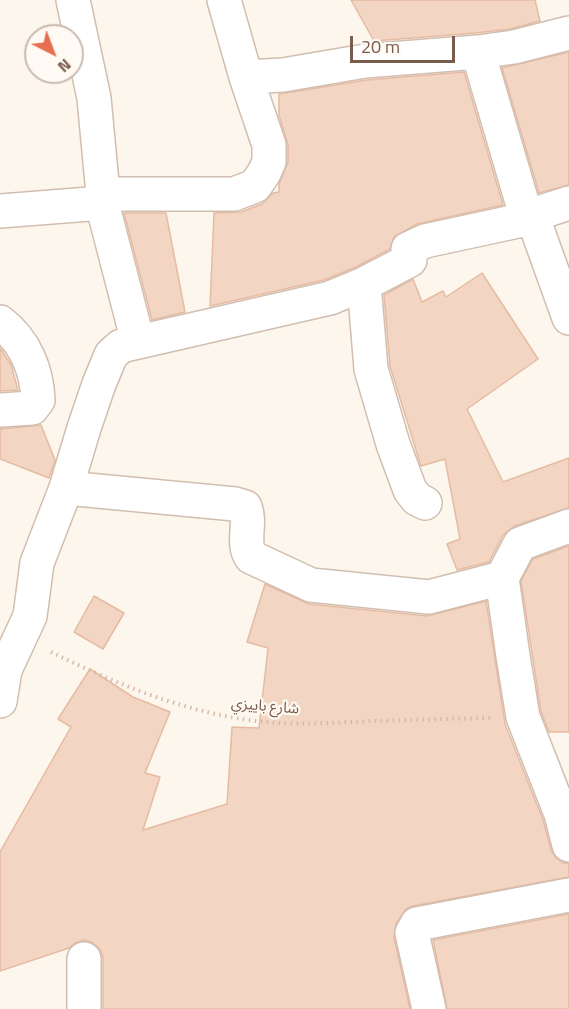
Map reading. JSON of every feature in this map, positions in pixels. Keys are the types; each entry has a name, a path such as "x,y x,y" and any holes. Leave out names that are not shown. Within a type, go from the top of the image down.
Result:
{"street":[{"path":"73,0 94,98 102,198 138,342"},
{"path":"0,211 102,198 234,194 255,186 269,162 269,145 246,77 224,0"},
{"path":"246,77 283,75 365,61 478,52 514,47 569,33"},
{"path":"478,52 530,217 569,318"},
{"path":"0,701 5,670 30,616 37,563 66,488 84,428 111,356 121,346 330,298 364,284 410,260 408,249 425,241 530,217 569,203"},
{"path":"364,284 371,369 393,444 407,482 417,499 425,503"},
{"path":"0,322 8,328 30,356 38,400 32,408 0,410"},
{"path":"66,488 235,504 244,507 248,515 246,549 251,557 310,585 429,597 502,578"},
{"path":"569,526 520,544 502,578 524,717 561,814 569,845"},
{"path":"429,1009 412,933 417,924 569,896"},
{"path":"84,959 84,1009"}],"path":[{"name":"شارع باييزي","path":"20,637 105,679 229,717 268,722 305,723 524,717"}],"building":[{"path":"351,0 535,0 540,21 510,29 374,41"},
{"path":"569,52 569,185 539,193 502,68"},
{"path":"464,72 503,205 417,224 394,237 390,249 356,267 324,280 210,306 214,213 241,212 262,204 273,193 279,192 279,184 288,162 288,145 279,115 279,94 367,80"},
{"path":"124,213 166,213 185,312 152,320"},
{"path":"482,273 538,359 467,409 503,482 569,458 569,508 514,526 503,535 489,562 457,570 447,544 460,539 445,459 421,466 390,366 384,295 413,279 422,302 443,291 446,297"},
{"path":"0,348 11,365 18,390 0,391"},
{"path":"41,425 55,460 49,478 0,459 0,429"},
{"path":"569,546 569,732 549,732 541,712 521,581 533,559"},
{"path":"265,584 309,604 427,616 486,601 505,724 543,820 551,850 556,858 563,863 569,863 569,877 406,909 396,924 394,937 410,1009 103,1009 103,958 100,949 85,940 69,948 0,971 0,852 71,727 58,719 90,669 133,697 170,712 145,773 160,777 143,830 227,804 232,727 259,728 268,648 247,642"},
{"path":"94,596 124,613 103,649 74,632"},
{"path":"569,914 569,1009 447,1009 433,940"}]}
